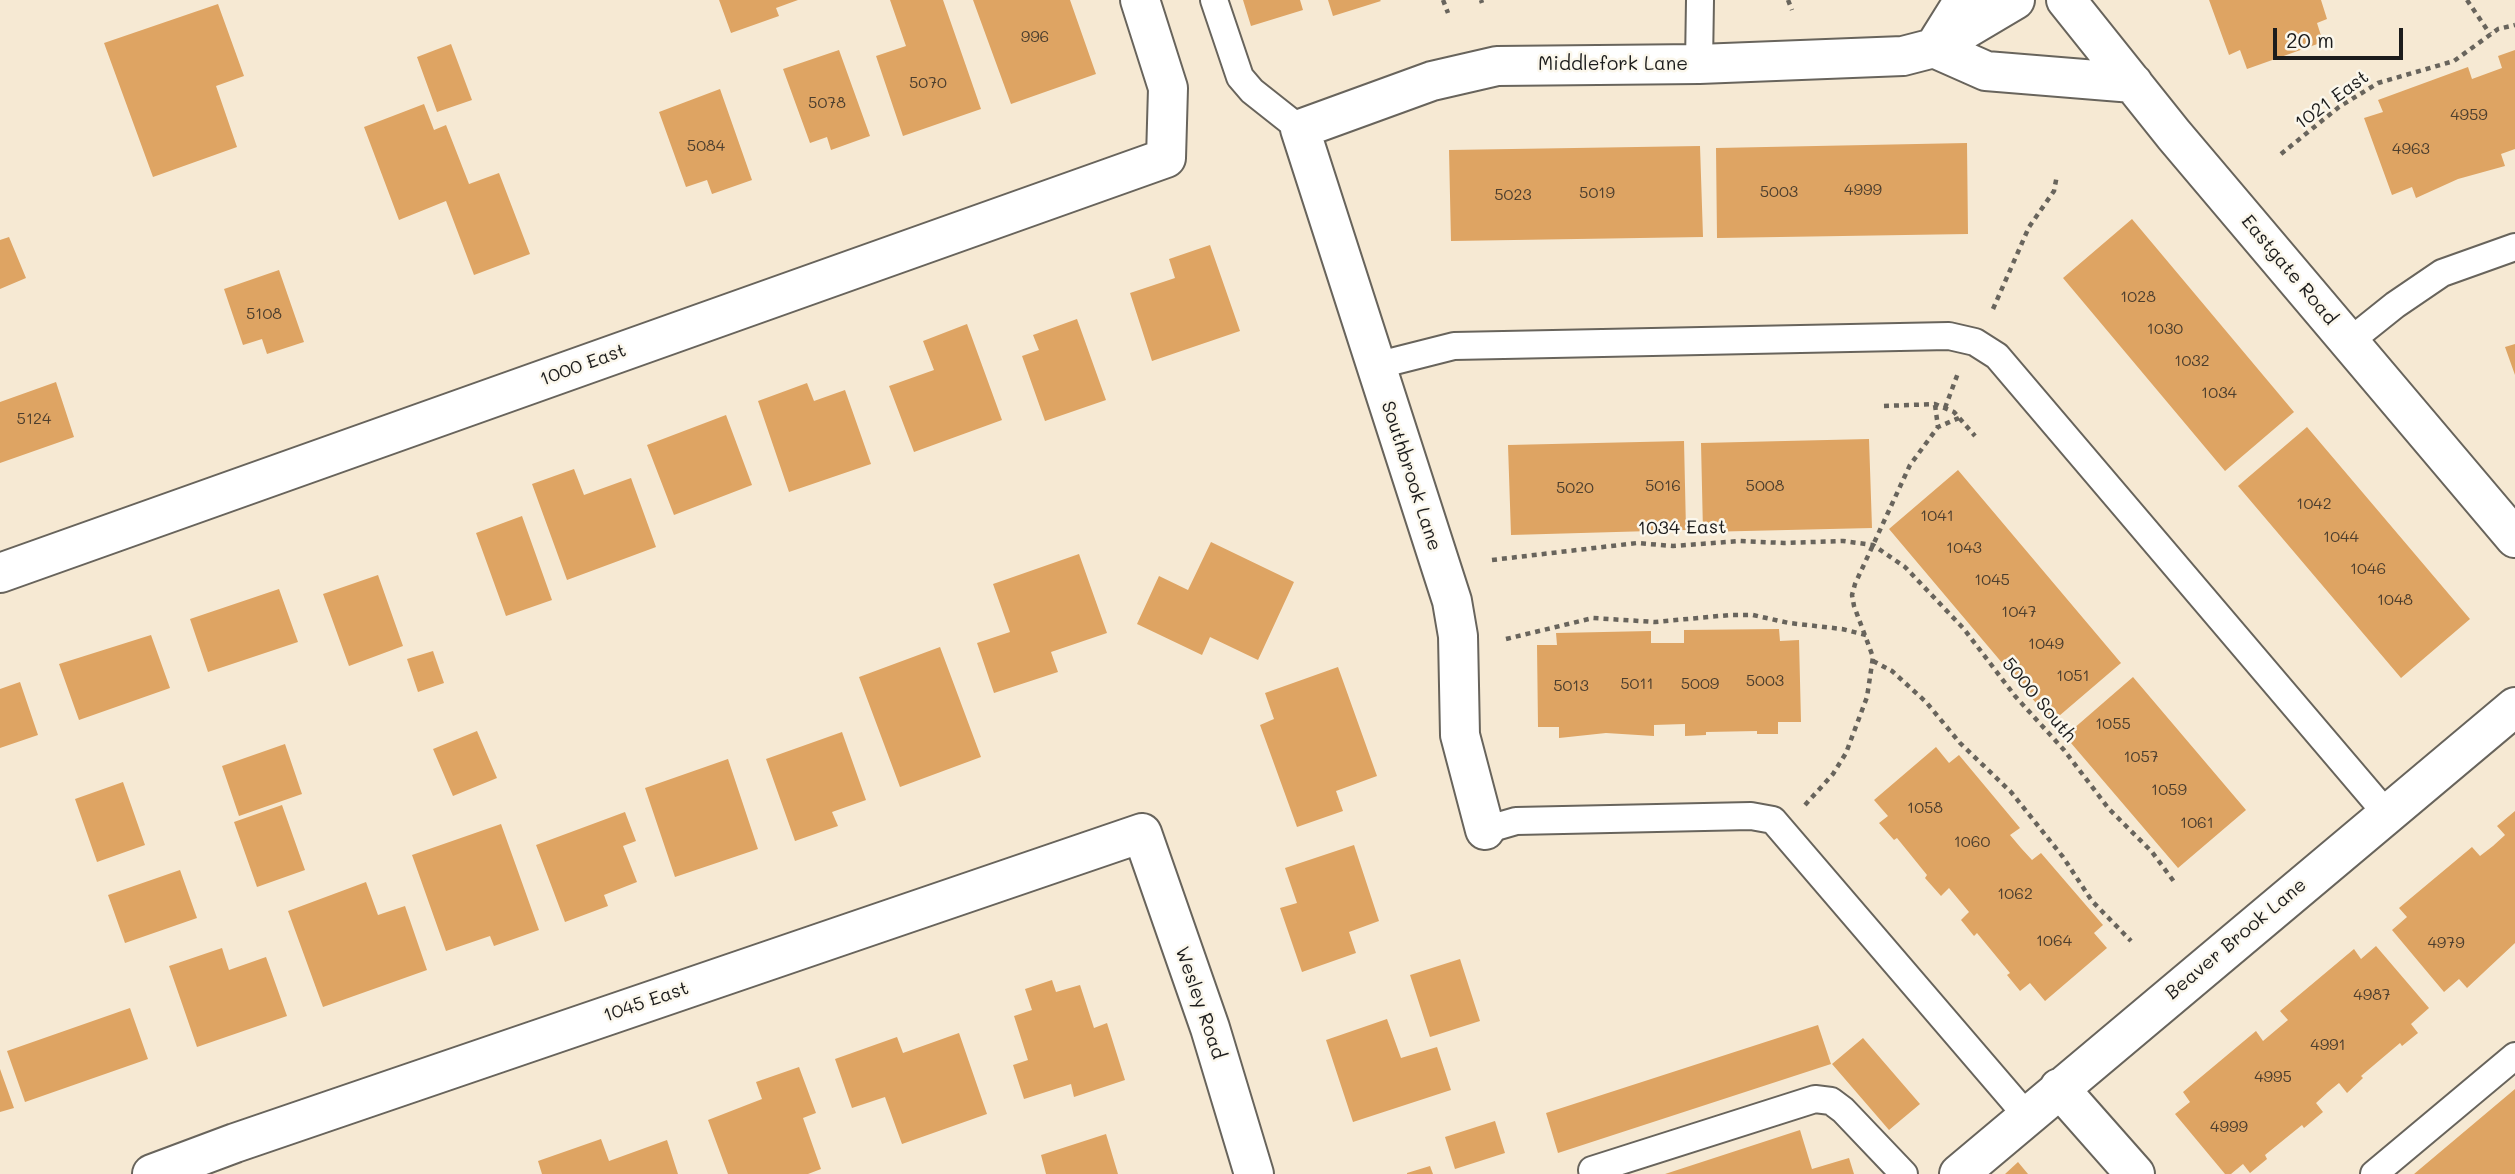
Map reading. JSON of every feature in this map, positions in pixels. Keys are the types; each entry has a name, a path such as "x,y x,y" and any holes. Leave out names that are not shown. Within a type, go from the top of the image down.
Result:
{"street":[{"name":"1000 East","path":"0,573 1166,158 1168,88 1140,0"},
{"path":"1964,0 1934,48 1986,71 2133,83"},
{"name":"Middlefork Lane","path":"1300,129 1432,81 1497,66 1699,64 1903,56 1934,48 2015,0"},
{"name":"Eastgate Road","path":"2066,0 2515,538"},
{"name":"Southbrook Lane","path":"1300,129 1452,601 1458,636 1460,735 1465,765 1485,830"},
{"name":"Beaver Brook Lane","path":"1959,1174 2515,706"},
{"name":"1045 East","path":"152,1174 248,1138 1142,834"},
{"name":"Wesley Road","path":"1142,834 1210,1028 1254,1174"},
{"path":"2059,1088 2136,1174"}],"lane":[{"path":"1214,0 1240,77 1252,91 1300,129"},
{"path":"1699,0 1699,64"},
{"path":"2350,341 2395,304 2442,274 2515,247"},
{"path":"1375,366 1454,346 1949,336 1975,342 1997,356 2386,813"},
{"path":"1485,830 1516,821 1751,816 1773,820 2028,1116"},
{"path":"2374,1174 2515,1056"},
{"path":"1593,1174 1592,1170 1815,1099 1831,1101 1843,1110 1904,1174"}],"path":[{"path":"1443,0 1448,13"},
{"path":"1788,0 1792,10"},
{"path":"2467,0 2490,34"},
{"name":"1021 East","path":"2281,154 2339,107 2378,83 2455,61 2490,34 2507,25 2515,25"},
{"path":"1993,309 2029,227 2054,191 2057,175"},
{"path":"1945,408 1959,369"},
{"path":"1935,404 1938,427"},
{"path":"1884,406 1935,404 1959,418 1975,436"},
{"path":"1801,809 1833,775 1854,737 1867,697 1873,661 1852,596 1896,490 1938,427 1959,418"},
{"name":"1034 East","path":"1492,560 1623,544 1673,546 1740,541 1843,541 1873,545"},
{"name":"5000 South","path":"1873,545 1905,567 1964,629 2015,696 2064,750 2109,808 2152,852 2175,883"},
{"path":"1506,639 1593,618 1655,622 1753,614 1789,624 1842,629 1866,635"},
{"path":"1873,661 1892,671 1926,702 1960,743 2011,792 2063,857 2092,901 2131,940"}],"building":[{"path":"719,0 798,0 776,8 779,16 731,33"},
{"path":"890,0 943,0 981,109 903,136 876,56 906,46"},
{"path":"973,0 1070,0 1096,74 1011,104"},
{"path":"1243,0 1300,0 1303,10 1251,26"},
{"path":"1328,0 1380,0 1381,1 1333,16"},
{"path":"2209,0 2321,0 2327,19 2317,23 2323,42 2247,69 2240,50 2229,55"},
{"path":"218,4 244,76 216,86 237,147 153,177 104,43"},
{"path":"451,44 472,100 437,112 417,57"},
{"path":"839,50 870,136 831,150 827,137 810,143 783,69"},
{"path":"2515,50 2515,149 2501,154 2505,166 2458,179 2416,198 2412,187 2392,195 2364,118 2383,112 2378,100 2468,67 2472,79 2502,68 2498,56"},
{"path":"720,89 752,180 712,194 707,180 686,187 659,112"},
{"path":"424,104 434,130 446,125 469,184 499,173 530,254 474,275 446,201 399,220 364,127"},
{"path":"1967,143 1968,234 1717,238 1716,148"},
{"path":"1700,146 1703,237 1451,241 1449,150"},
{"path":"2132,219 2294,412 2225,471 2063,278"},
{"path":"9,237 26,278 0,289 0,240"},
{"path":"1210,245 1240,331 1152,361 1130,293 1175,278 1169,259"},
{"path":"279,270 304,342 267,354 262,339 243,345 224,289"},
{"path":"1077,319 1106,400 1045,421 1022,356 1039,350 1033,335"},
{"path":"967,324 1002,420 914,452 889,386 934,370 923,341"},
{"path":"2515,344 2515,375 2505,347"},
{"path":"56,382 74,437 0,463 0,402"},
{"path":"807,383 814,401 845,390 871,464 789,492 758,401"},
{"path":"726,415 752,485 674,515 647,445"},
{"path":"2307,427 2470,619 2401,678 2238,486"},
{"path":"1869,439 1872,528 1703,532 1701,443"},
{"path":"1684,441 1686,530 1511,535 1508,445"},
{"path":"574,469 584,495 631,478 656,547 567,580 532,484"},
{"path":"1958,470 2121,663 2052,722 1889,529"},
{"path":"522,516 552,600 506,616 476,533"},
{"path":"1211,542 1294,582 1258,660 1210,637 1202,655 1137,624 1159,576 1188,590"},
{"path":"1079,554 1107,633 1051,652 1058,672 994,693 977,643 1010,632 993,584"},
{"path":"378,575 403,646 349,666 323,594"},
{"path":"279,589 298,642 208,672 190,619"},
{"path":"1779,629 1780,641 1799,640 1801,722 1778,722 1778,734 1757,734 1757,731 1706,732 1706,735 1685,736 1685,724 1654,725 1654,736 1606,733 1559,738 1559,727 1538,727 1537,645 1557,645 1556,633 1651,631 1651,643 1684,643 1684,630"},
{"path":"151,635 170,688 79,720 59,664"},
{"path":"940,647 981,757 900,787 859,677"},
{"path":"433,651 444,683 418,692 407,659"},
{"path":"1338,667 1377,776 1336,791 1343,811 1297,827 1260,725 1274,719 1265,693"},
{"path":"2133,677 2246,810 2178,868 2065,736"},
{"path":"20,682 38,735 0,748 0,689"},
{"path":"477,731 497,778 453,796 433,749"},
{"path":"842,732 866,800 832,812 838,826 795,841 766,759"},
{"path":"285,744 302,794 239,816 222,766"},
{"path":"1936,747 1949,763 1959,755 2020,828 2010,835 2021,848 2032,860 2041,853 2103,925 2094,933 2107,948 2045,1001 2030,983 2020,991 2007,975 2010,973 1977,933 1974,936 1961,920 1969,912 1949,888 1941,896 1897,838 1894,840 1879,823 1888,816 1874,800"},
{"path":"728,759 758,849 675,877 645,788"},
{"path":"123,782 145,845 97,862 75,799"},
{"path":"282,805 305,870 257,887 234,822"},
{"path":"2515,811 2515,943 2467,988 2459,979 2444,992 2392,930 2407,917 2399,908 2472,847 2480,856 2493,846 2505,835 2497,826"},
{"path":"625,812 636,841 623,846 637,882 604,895 608,906 565,922 536,845"},
{"path":"501,824 539,930 494,946 490,936 446,951 412,855"},
{"path":"1354,845 1379,921 1349,932 1356,953 1302,972 1280,908 1297,903 1285,868"},
{"path":"180,870 197,918 125,943 108,895"},
{"path":"366,882 378,915 405,906 427,970 323,1007 288,911"},
{"path":"2376,946 2429,1008 2411,1024 2418,1033 2402,1046 2400,1043 2361,1076 2363,1078 2347,1093 2339,1083 2328,1092 2316,1103 2323,1112 2265,1155 2267,1159 2250,1173 2243,1164 2231,1174 2225,1174 2175,1114 2190,1102 2183,1092 2256,1031 2263,1041 2288,1020 2280,1011 2354,949 2361,959"},
{"path":"222,948 229,970 266,957 287,1016 197,1047 169,966"},
{"path":"1460,959 1480,1021 1430,1037 1410,975"},
{"path":"1052,980 1056,992 1080,985 1094,1028 1107,1023 1125,1080 1074,1097 1071,1084 1024,1099 1013,1065 1028,1060 1014,1016 1032,1010 1025,989"},
{"path":"130,1008 148,1059 25,1102 7,1051"},
{"path":"1387,1019 1401,1058 1437,1047 1451,1090 1353,1122 1326,1040"},
{"path":"1818,1025 1831,1064 1558,1153 1546,1113"},
{"path":"959,1033 987,1114 902,1144 885,1097 852,1108 835,1059 897,1037 903,1053"},
{"path":"1863,1038 1920,1104 1889,1130 1832,1064"},
{"path":"799,1067 816,1113 803,1118 821,1169 808,1174 728,1174 708,1120 762,1099 756,1082"},
{"path":"0,1069 14,1108 0,1112"},
{"path":"2515,1089 2515,1174 2414,1174"},
{"path":"1495,1121 1505,1153 1455,1169 1445,1137"},
{"path":"1800,1130 1812,1169 1849,1158 1854,1174 1665,1174"},
{"path":"1106,1134 1118,1174 1046,1174 1041,1155"},
{"path":"601,1139 609,1161 667,1140 678,1174 542,1174 538,1161"},
{"path":"2018,1162 2028,1174 2005,1174"},
{"path":"1430,1166 1433,1174 1407,1174 1407,1173"}]}
